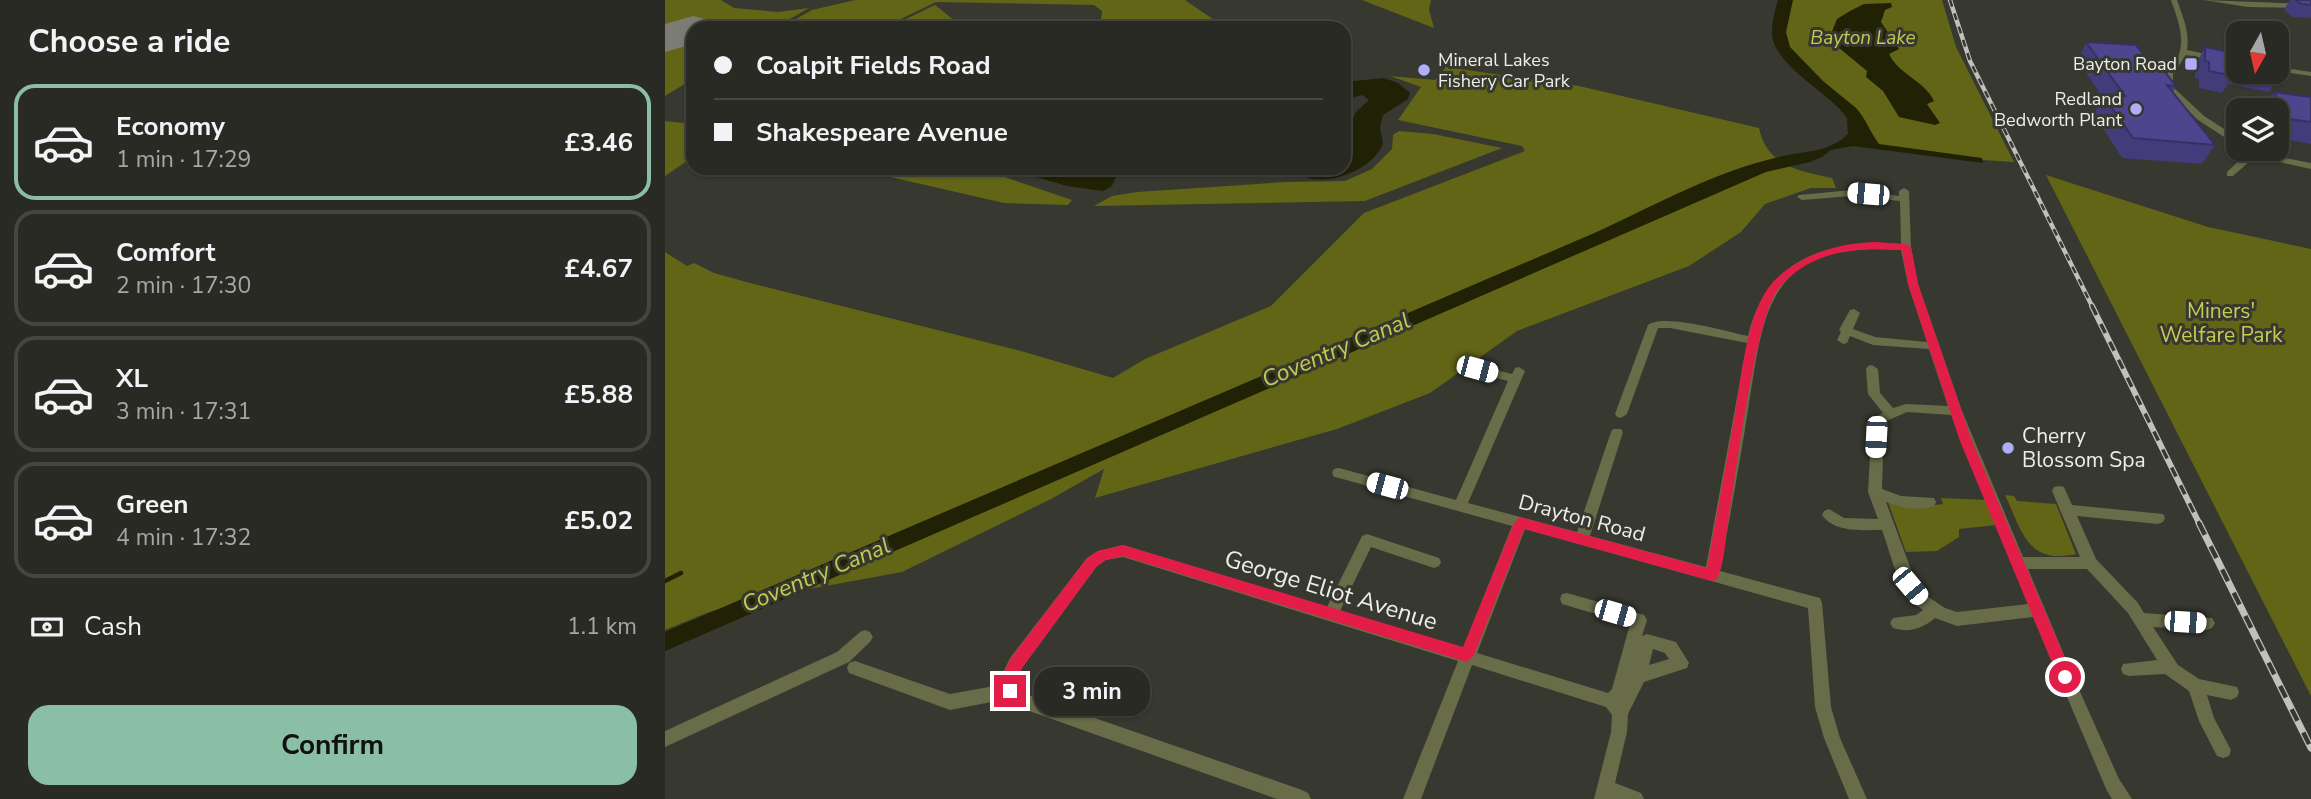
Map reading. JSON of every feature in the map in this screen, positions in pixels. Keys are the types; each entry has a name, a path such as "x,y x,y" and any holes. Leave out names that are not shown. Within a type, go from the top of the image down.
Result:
{"street":[{"path":"2174,0 2182,22 2185,52 2169,74 2169,88 2201,118 2226,134"},
{"path":"2206,0 2248,5 2310,3"},
{"path":"2185,52 2226,61"},
{"path":"2289,71 2311,74"},
{"path":"2289,158 2311,166"},
{"path":"2230,174 2244,161"},
{"path":"1802,197 1852,193 1904,195 1906,247 1913,284 1956,411 2037,610 2109,776 2123,799"},
{"path":"1712,575 1754,341 1771,293 1792,270 1809,259 1853,246 1906,247"},
{"path":"1854,313 1844,335 1873,341 1934,346"},
{"path":"1621,414 1654,325 1670,324 1754,341"},
{"path":"1460,506 1517,375 1477,369"},
{"path":"1872,369 1874,394 1890,413"},
{"path":"1956,411 1906,408 1878,420 1875,492 1910,586 1922,601 1957,619 2037,610"},
{"path":"1582,540 1616,432"},
{"name":"Drayton Road","path":"1339,473 1815,603 1823,707 1832,738 1858,799"},
{"path":"2059,491 2090,563 2116,587 2169,666 2196,686 2231,692"},
{"path":"1875,492 1889,499 1914,504 1929,502"},
{"path":"2067,510 2158,518"},
{"path":"1829,515 1842,523 1886,525"},
{"path":"1412,799 1520,523"},
{"path":"1331,614 1367,540 1434,562"},
{"name":"George Eliot Avenue","path":"1010,691 1007,681 1016,663 1092,562 1103,555 1123,551 1467,655 1615,707"},
{"path":"2018,563 2090,563"},
{"path":"1567,599 1639,620 1615,707 1619,732 1604,794 1635,799"},
{"path":"1898,623 1919,622 1934,609"},
{"path":"2139,619 2207,623"},
{"path":"665,739 843,657 865,637"},
{"path":"2129,669 2169,666"},
{"path":"855,668 950,702 1010,691 1018,699 1302,799"},
{"path":"1615,707 1639,676"},
{"path":"2196,686 2207,720 2223,750"}],"green space":[{"path":"665,0 721,0 734,8 778,12 809,8 786,21 686,21 686,83 665,96"},
{"path":"855,0 1185,0 1216,21 1101,21 1102,11 1094,5 936,2 897,21 792,21 812,10"},
{"path":"1362,0 1431,0 1429,10 1434,28"},
{"path":"1785,0 1942,0 1956,47 2014,162 1881,146 1798,64 1779,26"},
{"path":"935,5 955,21 902,21"},
{"path":"1446,67 1579,86 1759,128 1763,141 1777,159 1808,173 1832,178 1836,188 1811,188 1765,204 1741,232 1689,266 1517,331 1430,393 1337,429 1095,498 1104,469 1051,499 902,572 766,597 709,612 665,630 665,252 687,266 694,263 714,273 750,283 1021,351 1113,378 1145,359 1271,306 1364,213 1525,151 1522,146 1398,120 1421,87 1390,76 1435,80"},
{"path":"665,121 686,123 686,162 665,176"},
{"path":"1399,131 1433,134 1502,148 1365,201 1094,206 1112,196 1137,192 1286,182 1345,181 1372,169 1392,149 1393,135"},
{"path":"882,175 999,175 1072,200 1068,205 1004,203"},
{"name":"Miners' Welfare Park","path":"2046,175 2208,227 2311,249 2311,696"},
{"path":"2005,495 2014,496 2017,501 2056,504 2076,554 2060,556 2036,550 2022,532"},
{"path":"1941,498 1987,500 1997,525 1959,529 1959,537 1937,551 1906,552 1888,502 1920,507 1943,504"}],"water":[{"name":"Coventry Canal","path":"1778,0 1793,0 1786,32 1790,47 1823,81 1856,108 1879,144 1982,158 1983,163 1853,146 1831,150 1810,162 1766,172 665,651 665,632 1599,231 1712,178 1759,162 1818,150 1841,140 1848,134 1847,118 1792,68 1775,45 1772,29"},
{"name":"Bayton Lake","path":"1891,3 1892,7 1885,10 1881,22 1899,49 1889,54 1899,67 1930,94 1934,101 1927,104 1940,123 1935,125 1899,117 1883,91 1866,77 1867,71 1833,43 1831,34 1837,19 1864,4"},
{"path":"1384,78 1398,83 1410,93 1408,99 1383,115 1380,128 1383,143 1377,153 1368,163 1351,173 1351,118 1369,100 1362,95 1351,98 1351,81"},
{"path":"1029,175 1117,175 1112,186 1103,191 1067,186"},
{"path":"1301,175 1345,175 1328,179"}],"building":[{"path":"2296,0 2311,0 2311,5 2301,4"},
{"path":"2086,42 2136,45 2152,66 2160,66 2176,86 2167,85 2215,145 2133,138 2103,95 2125,96"},
{"path":"2205,47 2226,51 2226,75 2209,71 2209,62 2205,61"},
{"path":"2274,92 2311,97 2311,122 2289,119 2289,98 2277,98"}],"waterway":[{"path":"665,581 681,573"}],"runway":[{"path":"665,38 686,32"}],"railway":[{"path":"1950,0 1970,61 2093,308"},
{"path":"2092,306 2200,525"},
{"path":"2199,523 2311,748"}],"place":[{"name":"Bayton Road","path":"2191,64"},
{"name":"Mineral Lakes Fishery Car Park","path":"1424,70"},
{"name":"Redland Bedworth Plant","path":"2136,109"},
{"name":"Cherry Blossom Spa","path":"2008,448"}],"route":[{"path":"1010,691 1007,681 1016,663 1092,562 1103,555 1123,551 1467,655 1520,523 1712,575 1754,341 1766,301 1776,285 1809,259 1828,251 1875,245 1906,247 1913,284 1966,441 2065,677"}]}
